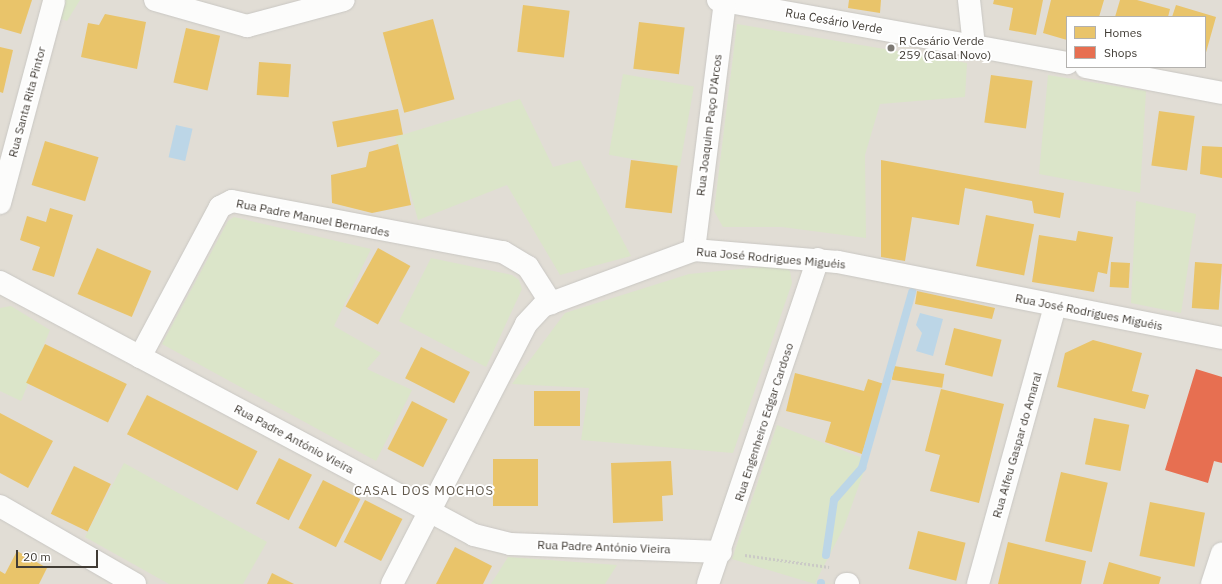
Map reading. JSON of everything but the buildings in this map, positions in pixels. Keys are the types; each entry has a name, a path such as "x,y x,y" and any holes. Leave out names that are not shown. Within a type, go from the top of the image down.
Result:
{"street":[{"path":"155,0 247,26 308,4 344,0"},
{"name":"Rua Cesário Verde","path":"723,0 1066,63"},
{"name":"Rua Joaquim Paço D'Arcos","path":"694,250 723,0"},
{"path":"969,0 974,46"},
{"name":"Rua Santa Rita Pintor","path":"0,203 54,2"},
{"path":"1091,68 1222,93"},
{"name":"Rua Padre Manuel Bernardes","path":"140,357 220,207 232,201 503,252 528,267 551,303"},
{"name":"Rua José Rodrigues Miguéis","path":"392,584 526,324 551,303 694,250 818,259 1222,338"},
{"name":"Rua Engenheiro Edgar Cardoso","path":"708,584 721,552 818,259"},
{"name":"Rua Padre António Vieira","path":"0,282 474,535 510,544 721,552"},
{"name":"Rua Alfeu Gaspar do Amaral","path":"978,584 1056,306"},
{"path":"0,506 135,584"},
{"path":"1212,584 1222,554"}],"path":[{"path":"721,552 832,567 847,584"}],"shaded area":[{"path":"0,0 1222,0 1222,584 0,584"}],"green space":[{"path":"63,0 80,0 67,21 59,18"},
{"path":"737,24 967,63 965,97 880,104 865,155 866,238 782,227 723,227 714,211"},
{"path":"623,74 694,87 680,167 609,155"},
{"path":"1048,75 1146,91 1140,193 1039,174"},
{"path":"520,99 553,167 580,160 631,256 560,275 507,185 418,220 395,137"},
{"path":"1136,201 1196,214 1181,313 1131,303"},
{"path":"234,217 371,249 334,326 381,353 367,369 412,390 376,461 162,344 228,221"},
{"path":"431,258 512,275 519,280 522,289 486,367 399,321"},
{"path":"782,265 790,271 792,283 733,453 581,440 589,388 512,384 565,313 689,274"},
{"path":"11,306 50,330 21,401 0,391 0,308"},
{"path":"777,425 868,460 844,527 815,583 834,584 815,584 732,559"},
{"path":"124,463 267,542 243,584 169,584 85,537"},
{"path":"508,557 617,565 605,584 491,584"}],"water":[{"path":"176,125 193,129 185,161 169,157"},
{"path":"920,313 943,319 933,356 916,351 922,333 916,325"}],"waterway":[{"path":"826,555 834,500 862,468 912,292"}],"place":[{"name":"R Cesário Verde 259 (Casal Novo)","path":"891,48"}],"district":[{"name":"CASAL DOS MOCHOS","path":"424,491"}]}
